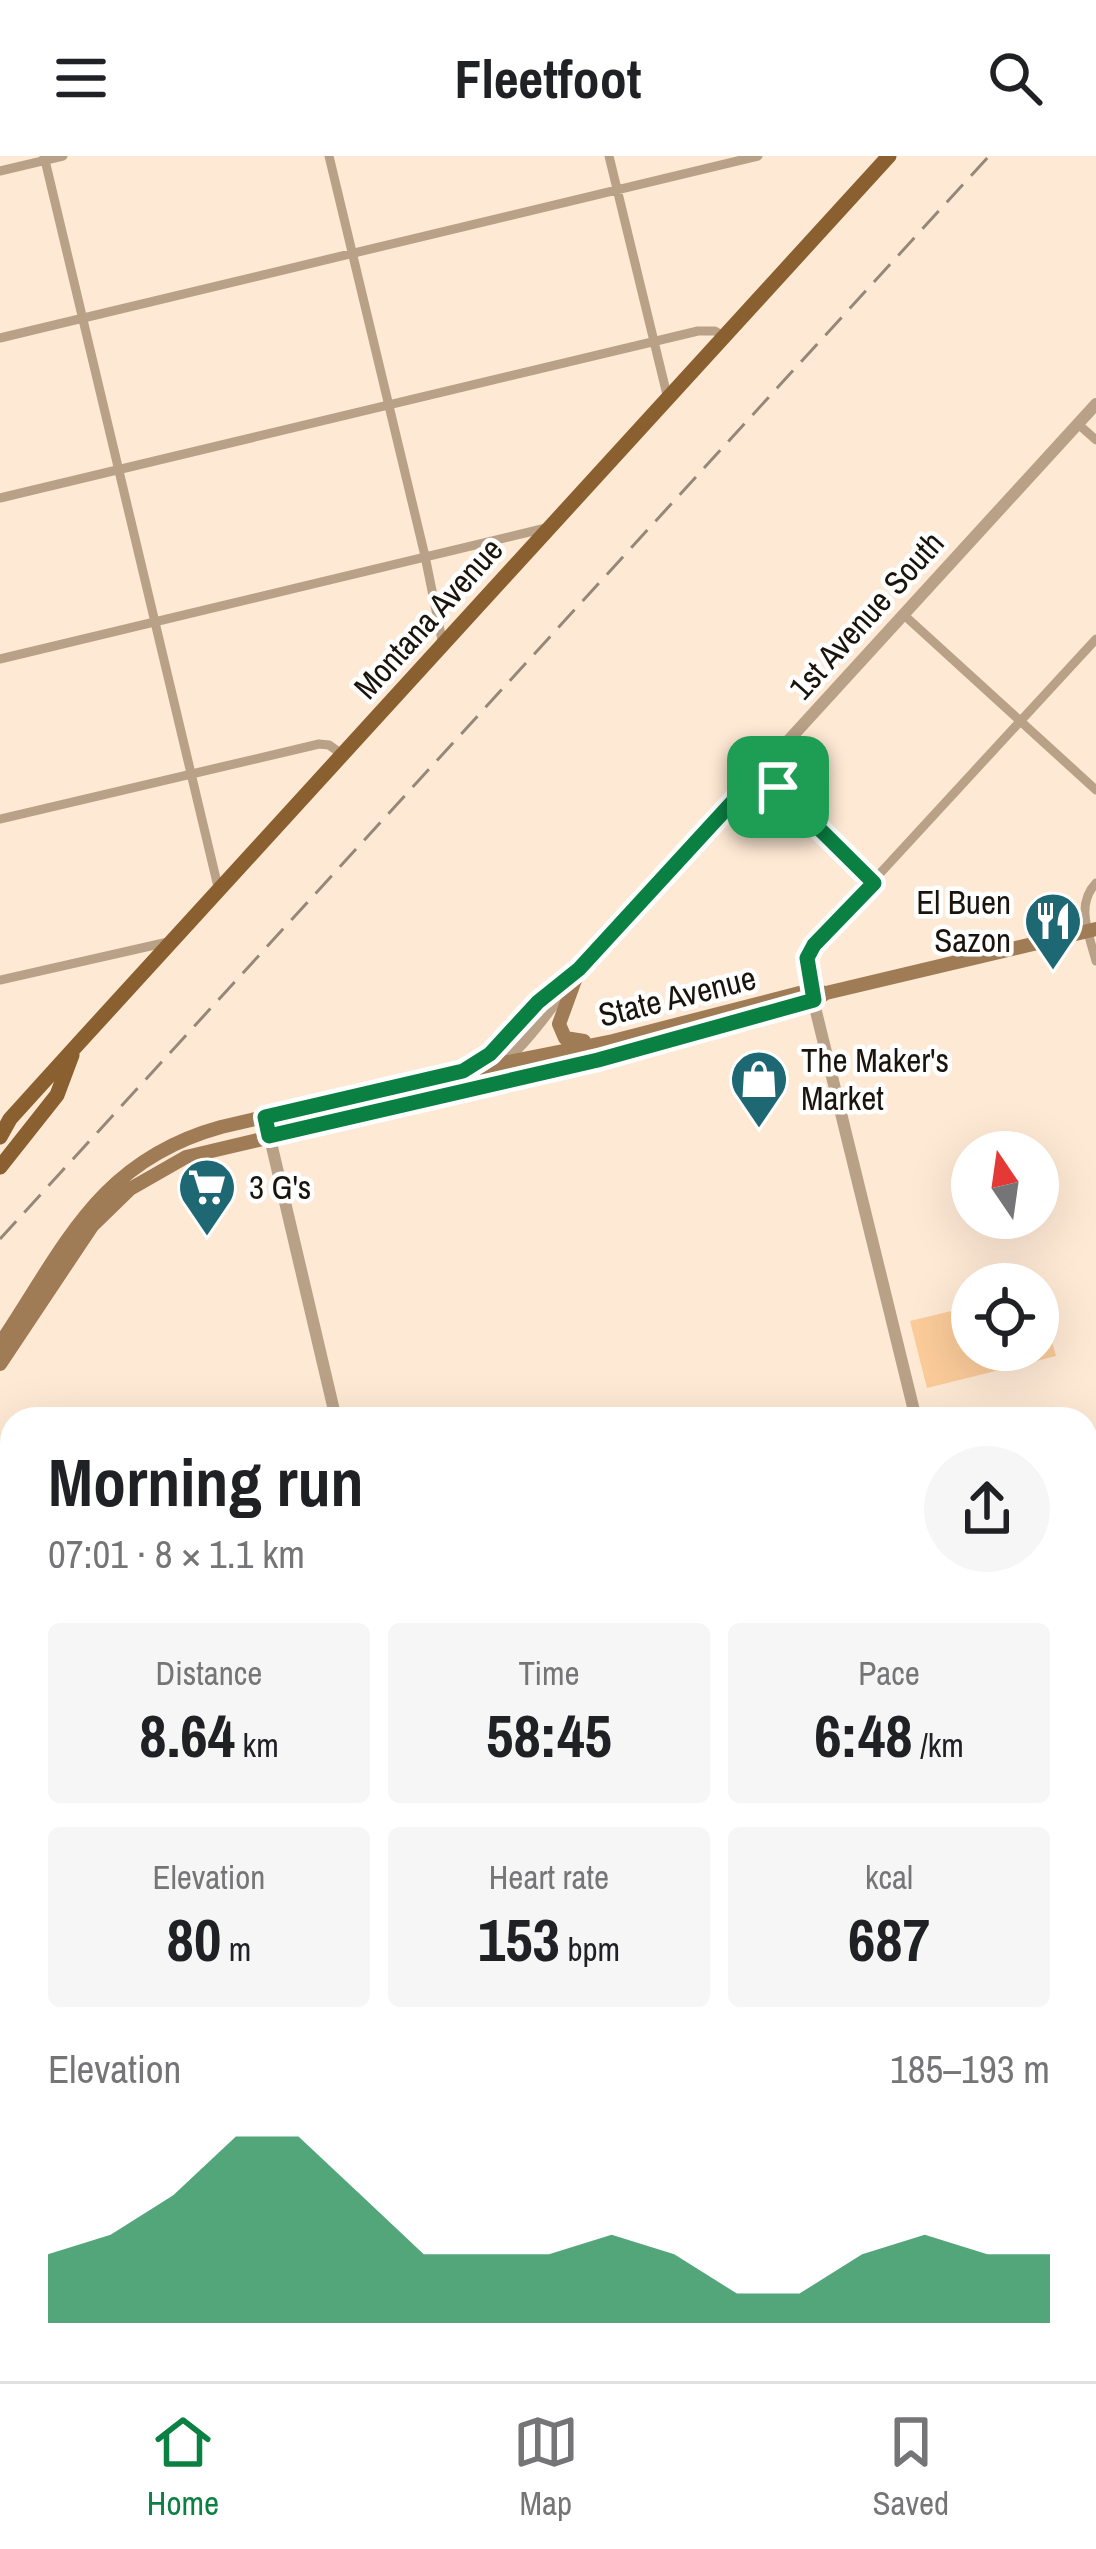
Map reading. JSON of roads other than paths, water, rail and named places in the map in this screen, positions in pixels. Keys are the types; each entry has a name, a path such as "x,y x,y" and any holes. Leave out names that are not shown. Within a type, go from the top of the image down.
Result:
{"main road":[{"name":"Montana Avenue","path":"0,1137 5,1121 889,156"},
{"name":"State Avenue","path":"0,1344 94,1204 155,1153 186,1138 1092,930"},
{"path":"579,969 561,1018 562,1035 572,1040 613,1041"},
{"name":"State Avenue","path":"0,1364 78,1244 109,1207 130,1189 187,1157 598,1060 817,994"},
{"path":"0,1167 57,1095 78,1044"}],"street":[{"path":"0,171 63,156"},
{"path":"329,156 443,645"},
{"path":"609,156 668,399"},
{"path":"0,338 758,156"},
{"path":"44,158 219,891"},
{"path":"0,498 654,341 706,330 724,337"},
{"name":"1st Avenue South","path":"365,1113 479,1081 500,1064 579,969 1096,404"},
{"path":"1078,424 1096,440"},
{"path":"0,658 551,527"},
{"path":"904,615 1096,790"},
{"path":"913,1407 807,958 1096,639"},
{"path":"0,818 320,744 343,754"},
{"path":"761,771 874,883"},
{"path":"1096,883 1086,893 1084,911 1096,961"},
{"path":"0,980 173,941"},
{"name":"1st Avenue South","path":"463,1071 490,1054 538,1002 579,969"},
{"path":"265,1117 333,1407"}],"railway":[{"path":"0,1239 989,156"}],"place":[{"name":"El Buen Sazon","path":"1053,972"},
{"name":"The Maker's Market","path":"759,1130"},
{"name":"3 G's","path":"207,1238"}]}
